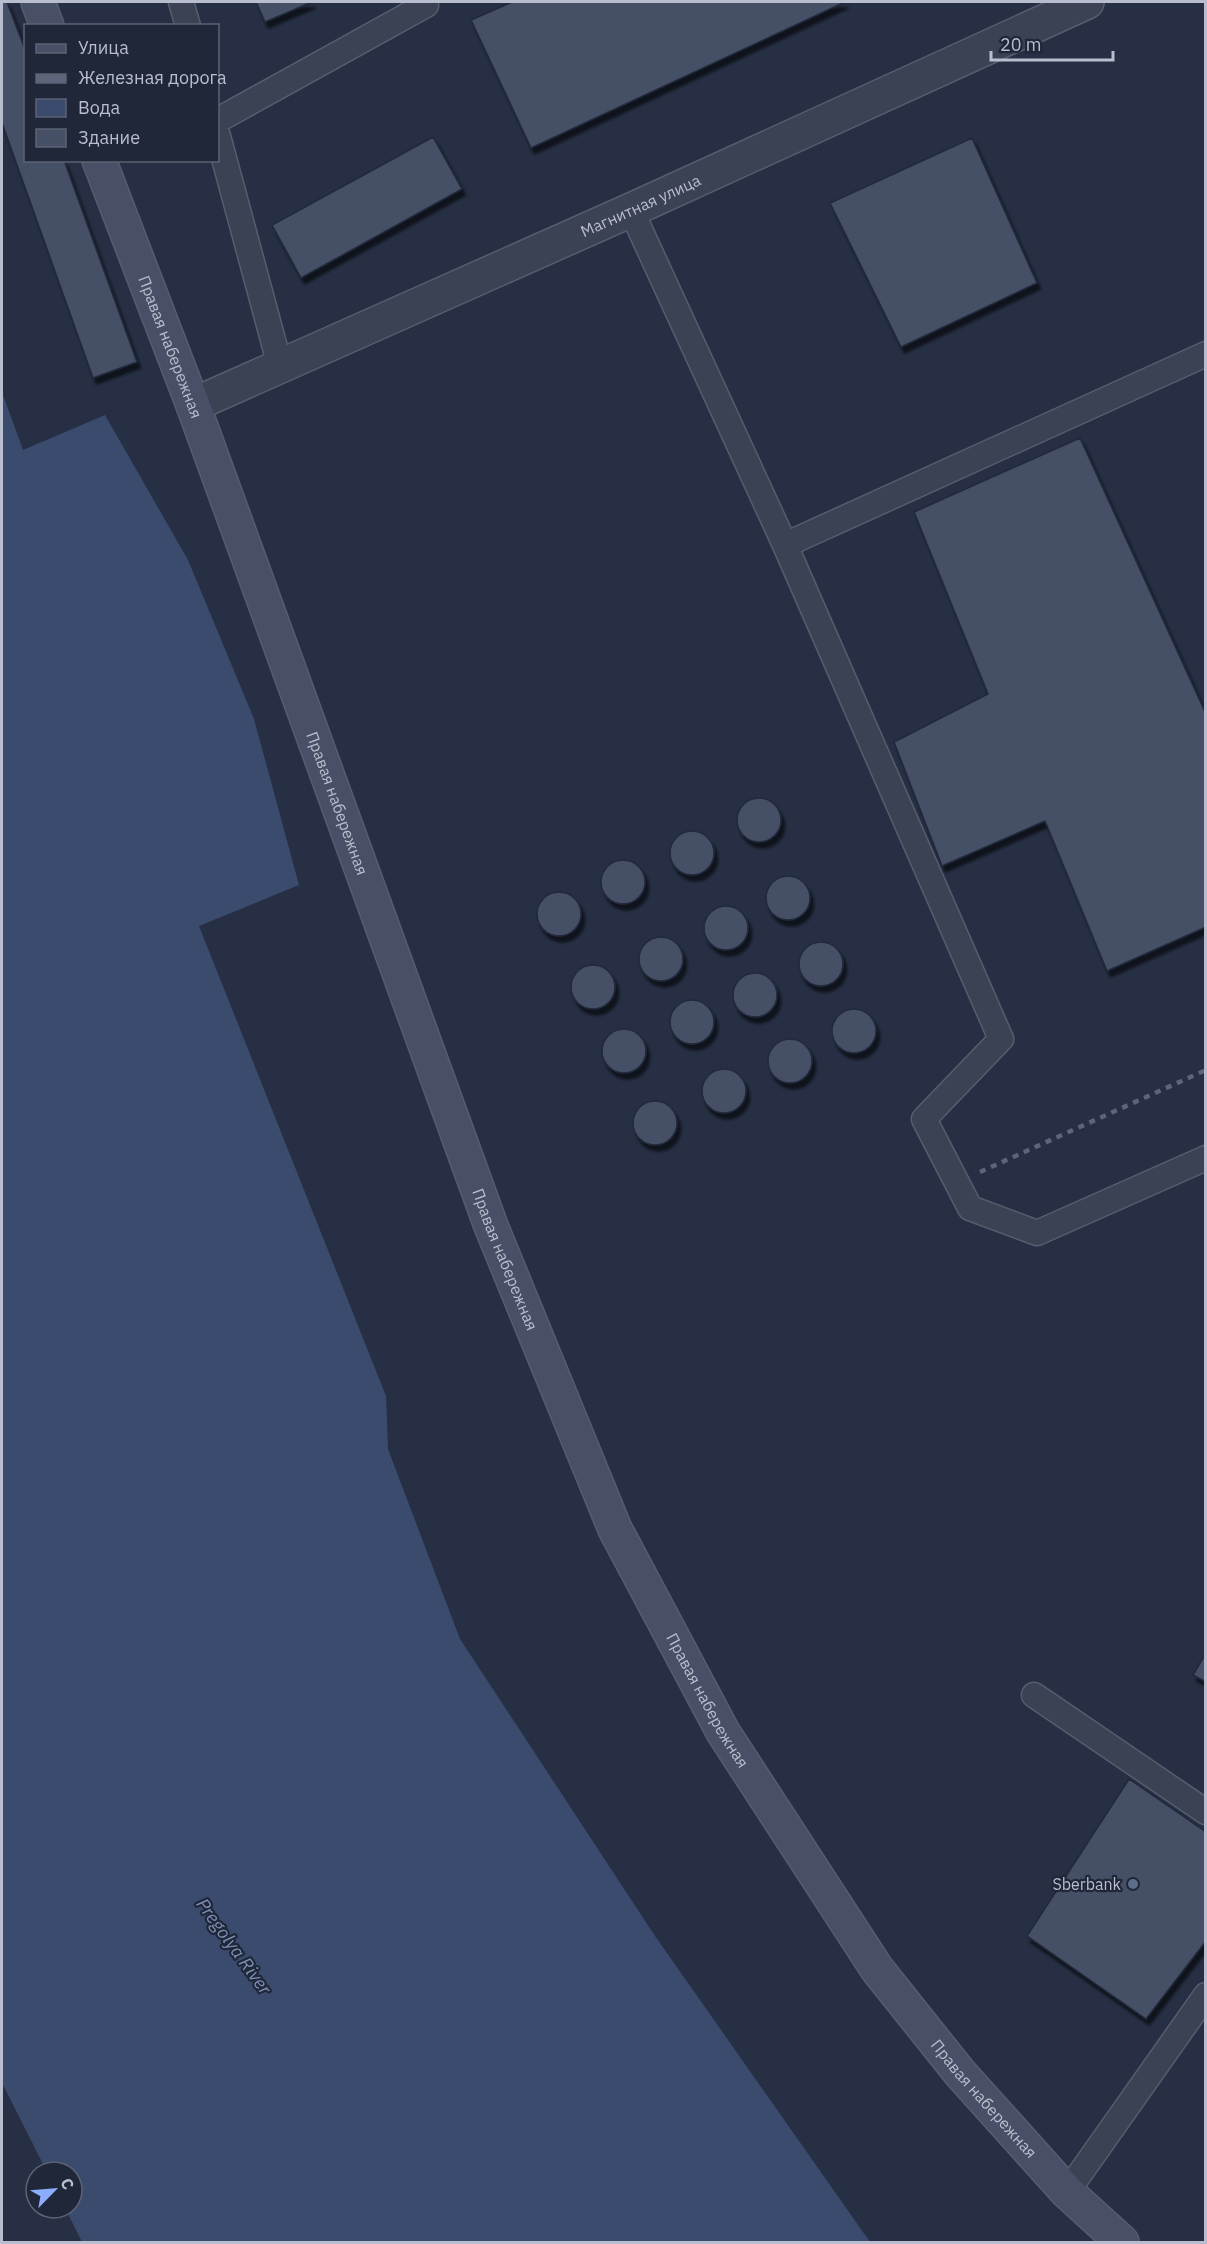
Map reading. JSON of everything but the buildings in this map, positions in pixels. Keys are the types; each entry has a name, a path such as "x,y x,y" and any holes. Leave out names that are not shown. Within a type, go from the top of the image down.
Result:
{"main road":[{"path":"38,2 46,24"},
{"name":"Правая набережная","path":"100,162 193,405 491,1226 615,1529 723,1732 877,1968 960,2073 1067,2192 1122,2242"}],"street":[{"name":"Магнитная улица","path":"193,405 632,210 1086,2"}],"lane":[{"path":"181,2 187,24"},
{"path":"219,119 426,5"},
{"path":"219,140 280,366"},
{"path":"632,210 785,545 1002,1039 924,1119 970,1208 1037,1233 1206,1158"},
{"path":"785,545 1206,354"},
{"path":"1034,1695 1206,1812"},
{"path":"1067,2192 1206,1995"}],"water":[{"name":"Pregolya River","path":"2,392 23,450 105,415 188,560 254,719 299,885 199,926 386,1396 388,1449 460,1639 655,1936 870,2242 82,2242 71,2220 84,2220 84,2160 41,2160 2,2083"}],"railway":[{"path":"980,1172 1206,1070"}],"place":[{"name":"Sberbank","path":"1133,1884"}]}
